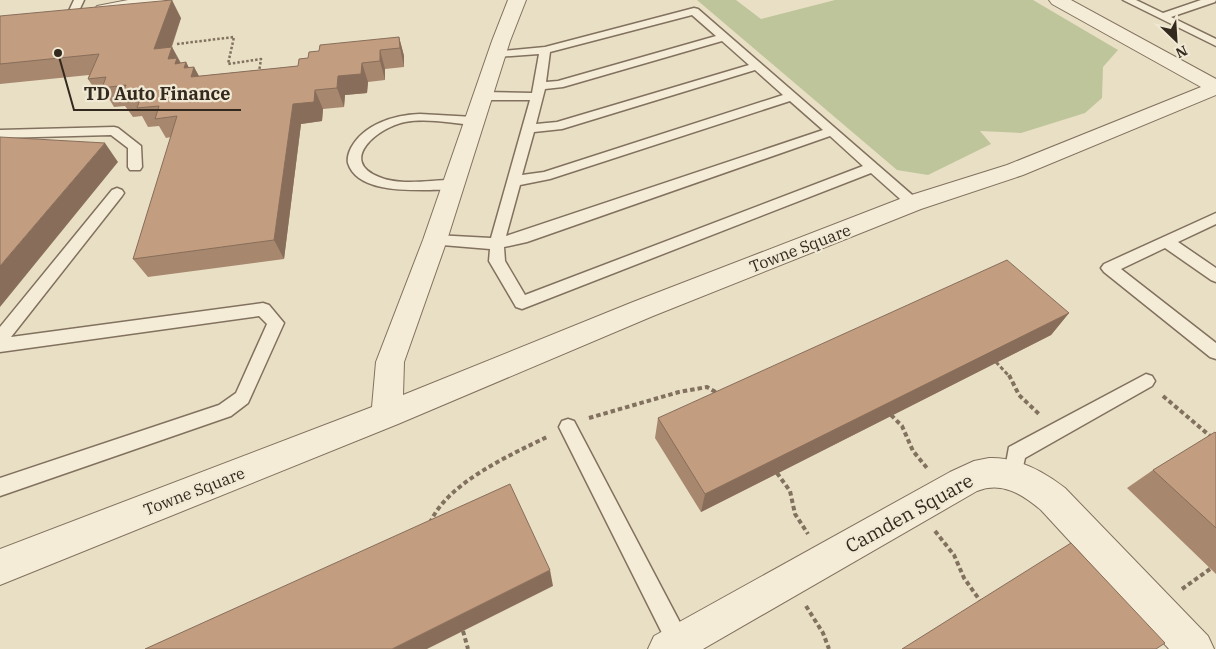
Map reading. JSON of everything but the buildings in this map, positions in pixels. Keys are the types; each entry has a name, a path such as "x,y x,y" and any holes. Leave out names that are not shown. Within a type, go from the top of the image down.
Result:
{"street":[{"path":"54,17 76,7 156,0"},
{"path":"387,415 390,362 435,240 452,185 517,0"},
{"path":"1058,0 1216,88"},
{"name":"Towne Square","path":"0,567 387,415 644,309 913,204 1015,170 1216,88"},
{"name":"Camden Square","path":"672,646 946,491 977,475 995,472 1013,474 1028,480 1054,499 1195,649"}],"lane":[{"path":"1128,0 1162,18 1215,41"},
{"path":"1162,18 1196,2 1211,0"},
{"path":"497,54 546,50 694,11 913,204"},
{"path":"484,96 539,92 558,84 724,37"},
{"path":"546,50 539,92 497,244 497,260 522,303 873,167"},
{"path":"529,128 558,126 757,66"},
{"path":"514,181 545,176 792,96"},
{"path":"452,185 392,184 373,180 360,172 354,159 357,146 367,134 383,125 402,119 422,118 474,121"},
{"path":"0,134 114,131 135,146 135,167"},
{"path":"435,240 497,244 522,238 832,131"},
{"path":"0,339 117,193"},
{"path":"1216,218 1109,268 1216,352"},
{"path":"1166,241 1216,276"},
{"path":"0,346 263,309 276,323 242,398 226,411 0,487"},
{"path":"1013,474 1016,453 1146,381"},
{"path":"568,427 672,646"}],"path":[{"path":"177,44 234,37 228,64 261,59 258,75"},
{"path":"996,362 1007,372 1020,395 1056,431"},
{"path":"1146,381 1216,441"},
{"path":"891,415 902,426 913,451 946,491"},
{"path":"777,473 790,491 795,514 825,560"},
{"path":"917,508 954,555 964,578 981,602"},
{"path":"790,580 823,633 828,649"},
{"path":"463,631 468,649"}],"green space":[{"path":"697,0 736,0 761,19 835,0 1033,0 1118,50 1103,67 1102,98 1085,113 1021,133 980,131 991,144 928,175 897,170"}],"place":[{"name":"TD Auto Finance","path":"58,53"}]}
